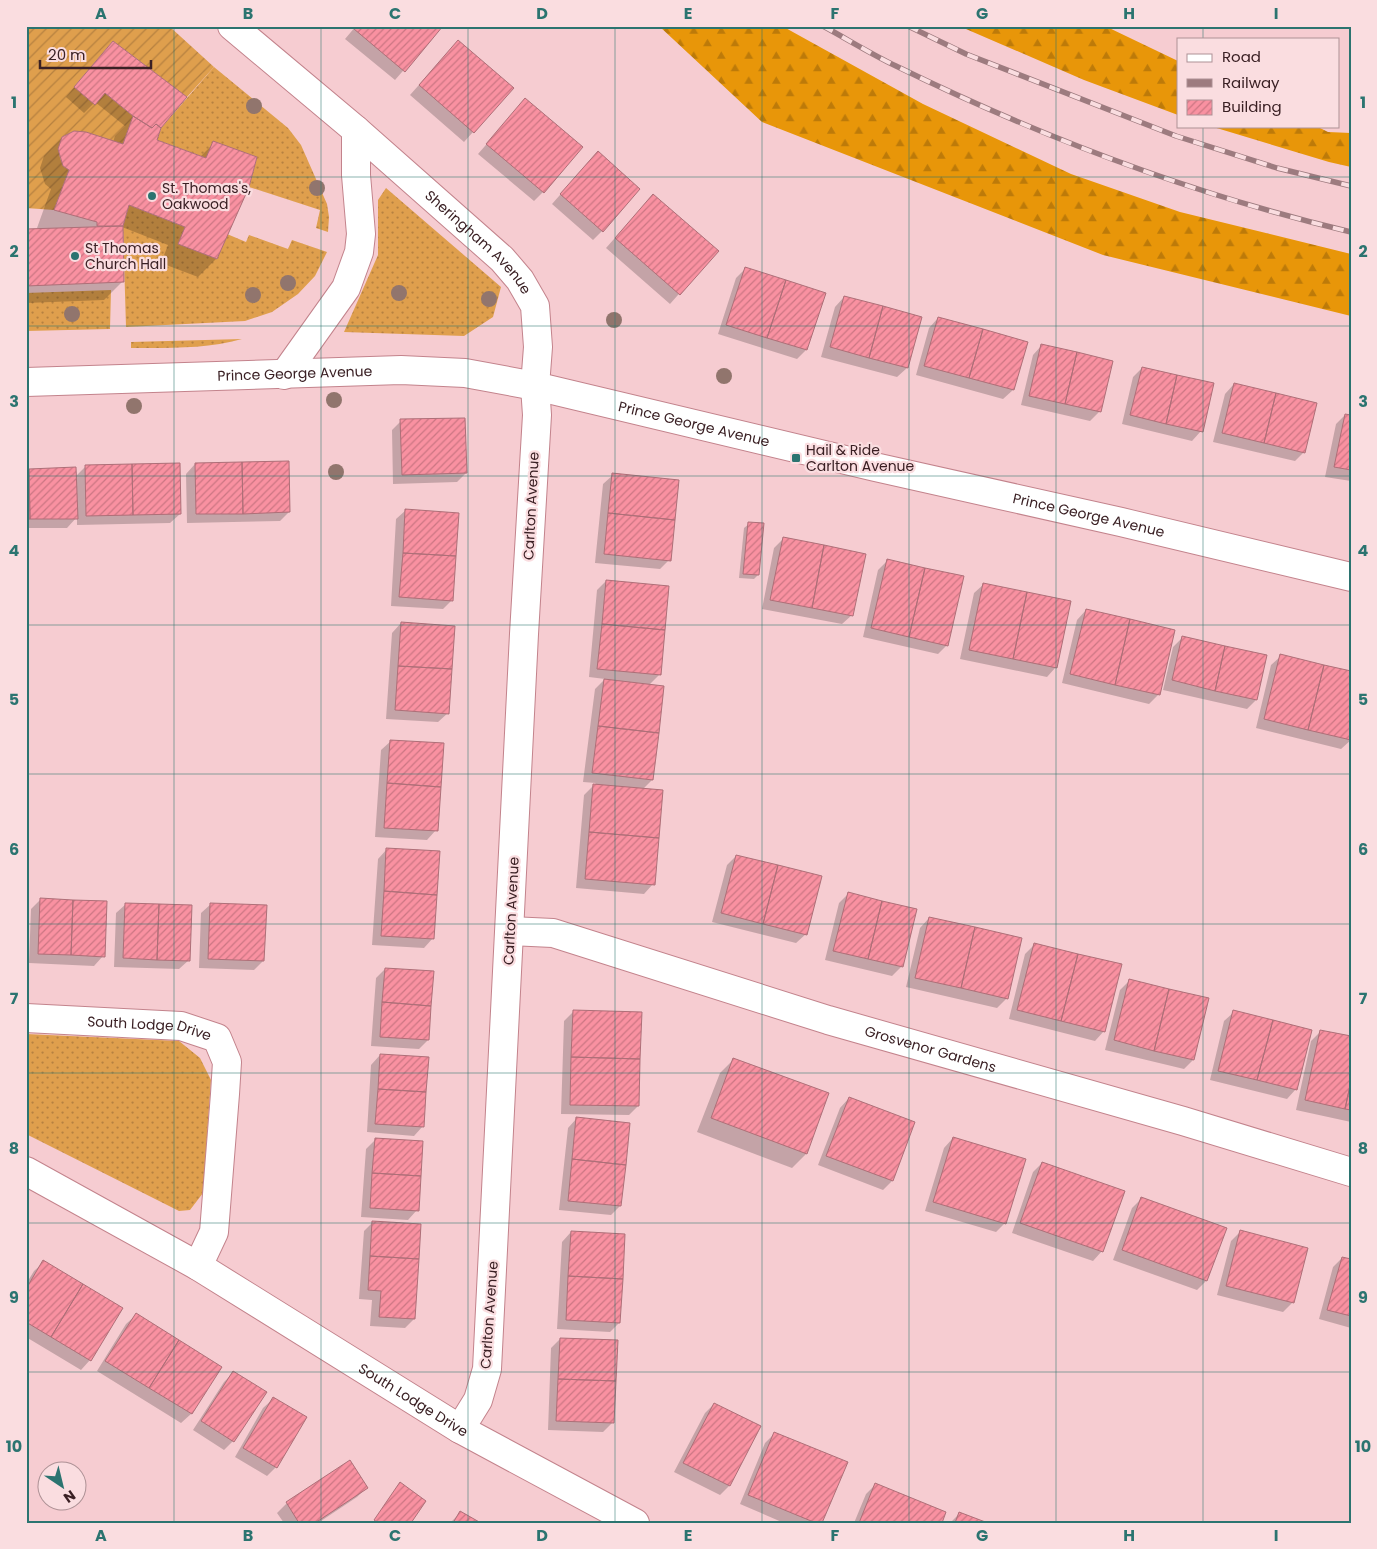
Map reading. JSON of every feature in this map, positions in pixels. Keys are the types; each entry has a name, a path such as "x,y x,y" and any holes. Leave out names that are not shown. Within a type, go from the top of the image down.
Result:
{"street":[{"name":"Sheringham Avenue","path":"232,26 356,130 502,259 520,280 535,306 538,347 535,386"},
{"path":"284,375 346,288 359,252 361,234 356,175 356,130"},
{"name":"Prince George Avenue","path":"26,382 401,370 479,375 535,386 874,467 1351,576"},
{"name":"Carlton Avenue","path":"460,1429 478,1400 488,1370 536,415 535,386"},
{"name":"Grosvenor Gardens","path":"510,931 553,933 828,1020 1183,1121 1351,1172"},
{"name":"South Lodge Drive","path":"26,1018 181,1026 217,1038 227,1062 214,1232 198,1266"},
{"name":"South Lodge Drive","path":"26,1171 198,1266 460,1429 635,1523"}],"shaded area":[{"path":"26,26 169,26 214,67 187,97 113,41 74,87 95,104 105,93 133,116 123,144 74,131 62,137 60,159 69,170 54,210 26,208"},
{"path":"214,67 288,128 301,145 327,204 329,217 328,232 316,228 320,210 249,187 257,157 214,142 206,158 157,140 161,128"},
{"path":"386,188 501,287 493,317 464,336 344,332 378,255 378,200"},
{"path":"129,205 185,227 179,244 217,259 227,234 246,242 249,235 288,249 292,240 327,252 315,276 298,294 272,312 245,321 126,327 123,226"},
{"path":"111,290 110,329 26,331 26,293"},
{"path":"242,339 215,345 131,348 131,342"},
{"path":"26,1034 179,1041 200,1058 211,1080 203,1193 190,1210 179,1211 26,1134"}],"green space":[{"path":"659,26 782,26 923,104 1071,174 1180,212 1351,254 1351,316 1103,255 762,122"},
{"path":"959,26 1105,26 1177,61 1177,115 1084,80"},
{"path":"1217,128 1320,128 1328,132 1351,133 1351,167"}],"building":[{"path":"356,26 443,26 405,72 354,29"},
{"path":"458,40 514,88 474,133 419,85"},
{"path":"113,41 187,97 161,128 156,124 152,128 133,116 105,93 95,105 74,87"},
{"path":"525,98 583,147 544,193 486,144"},
{"name":"St. Thomas's, Oakwood","path":"133,116 152,128 156,124 161,128 157,140 206,158 213,141 257,157 249,187 217,259 178,244 185,227 129,205 123,226 97,226 97,222 54,210 69,170 63,166 58,149 62,137 74,131 86,132 123,144"},
{"path":"598,151 640,189 603,232 560,194"},
{"path":"653,194 719,251 680,295 615,238"},
{"name":"St Thomas Church Hall","path":"123,226 124,282 26,286 26,229"},
{"path":"745,267 786,280 767,338 726,325"},
{"path":"786,280 826,293 807,350 767,338"},
{"path":"844,296 883,306 869,358 830,347"},
{"path":"883,306 922,317 908,368 869,358"},
{"path":"938,317 983,329 969,378 924,366"},
{"path":"983,329 1028,342 1014,390 969,378"},
{"path":"1041,344 1077,352 1065,404 1029,396"},
{"path":"1077,352 1113,361 1101,412 1065,404"},
{"path":"1142,367 1177,375 1166,424 1130,415"},
{"path":"1177,375 1214,383 1203,432 1166,424"},
{"path":"1234,383 1276,393 1264,443 1222,433"},
{"path":"1276,393 1317,403 1305,453 1264,443"},
{"path":"1345,414 1351,415 1351,470 1334,467"},
{"path":"465,418 467,473 402,475 400,419"},
{"path":"289,461 290,512 243,514 242,462"},
{"path":"242,462 243,514 196,514 195,463"},
{"path":"180,463 181,514 133,515 132,464"},
{"path":"132,464 133,515 86,516 85,465"},
{"path":"76,467 78,519 30,519 29,469"},
{"path":"26,469 29,469 30,519 26,520"},
{"path":"612,473 679,480 675,520 608,513"},
{"path":"405,509 459,513 456,556 403,553"},
{"path":"608,513 675,520 671,561 604,554"},
{"path":"748,522 764,523 759,575 743,574"},
{"path":"783,537 824,545 812,608 770,600"},
{"path":"824,545 866,554 853,616 812,608"},
{"path":"403,553 456,556 453,601 399,597"},
{"path":"887,559 925,568 909,637 871,628"},
{"path":"925,568 964,576 948,646 909,637"},
{"path":"606,580 669,586 665,630 602,624"},
{"path":"983,583 1027,592 1013,659 969,650"},
{"path":"1027,592 1071,601 1057,668 1013,659"},
{"path":"1086,609 1130,619 1115,685 1070,674"},
{"path":"1130,619 1175,630 1160,695 1115,685"},
{"path":"401,622 455,626 452,669 398,666"},
{"path":"602,624 665,630 661,675 597,669"},
{"path":"1182,636 1225,646 1215,691 1172,680"},
{"path":"1225,646 1267,655 1257,700 1215,691"},
{"path":"1280,654 1324,665 1308,730 1264,719"},
{"path":"1324,665 1351,671 1351,740 1308,730"},
{"path":"398,666 452,669 449,714 395,710"},
{"path":"604,679 664,686 659,733 598,726"},
{"path":"598,726 659,733 653,780 592,773"},
{"path":"390,740 444,743 441,787 387,783"},
{"path":"387,783 441,787 438,831 384,828"},
{"path":"593,784 663,790 659,838 589,832"},
{"path":"589,832 659,838 655,885 585,879"},
{"path":"386,848 440,851 437,895 384,891"},
{"path":"736,855 778,865 763,924 721,913"},
{"path":"778,865 822,876 807,935 763,924"},
{"path":"384,891 437,895 434,939 381,936"},
{"path":"848,892 882,901 868,959 833,951"},
{"path":"40,898 73,900 71,955 38,954"},
{"path":"73,900 107,901 105,957 71,955"},
{"path":"882,901 917,909 903,967 868,959"},
{"path":"125,903 159,904 157,960 123,958"},
{"path":"210,903 267,905 264,961 208,959"},
{"path":"159,904 192,905 190,961 157,960"},
{"path":"929,917 975,927 961,988 915,978"},
{"path":"975,927 1022,938 1008,999 961,988"},
{"path":"1034,943 1078,954 1061,1021 1017,1010"},
{"path":"1078,954 1122,964 1105,1032 1061,1021"},
{"path":"385,968 434,971 431,1006 382,1002"},
{"path":"1129,979 1169,989 1154,1051 1114,1040"},
{"path":"1169,989 1209,998 1194,1060 1154,1051"},
{"path":"382,1002 431,1006 429,1040 380,1037"},
{"path":"573,1010 642,1012 640,1059 571,1057"},
{"path":"1233,1010 1273,1020 1257,1080 1218,1071"},
{"path":"1273,1020 1312,1030 1297,1090 1257,1080"},
{"path":"1320,1030 1351,1036 1351,1081 1345,1109 1305,1100"},
{"path":"380,1054 429,1057 426,1092 378,1089"},
{"path":"571,1057 640,1059 639,1106 570,1105"},
{"path":"733,1058 829,1093 807,1154 711,1118"},
{"path":"1351,1081 1351,1110 1345,1109"},
{"path":"378,1089 426,1092 424,1127 375,1124"},
{"path":"849,1097 915,1122 893,1181 826,1156"},
{"path":"576,1117 630,1123 626,1165 572,1159"},
{"path":"953,1137 1026,1159 1006,1224 933,1202"},
{"path":"375,1138 423,1141 421,1176 372,1173"},
{"path":"572,1159 626,1165 621,1206 568,1201"},
{"path":"1042,1162 1125,1191 1103,1252 1020,1223"},
{"path":"372,1173 421,1176 419,1211 370,1208"},
{"path":"1141,1197 1227,1228 1207,1281 1122,1250"},
{"path":"372,1221 421,1224 419,1259 370,1256"},
{"path":"1240,1230 1308,1248 1294,1303 1226,1286"},
{"path":"571,1231 625,1234 623,1279 568,1276"},
{"path":"370,1256 419,1259 415,1319 379,1317 381,1291 368,1290"},
{"path":"1342,1257 1351,1259 1351,1316 1327,1310"},
{"path":"43,1260 83,1284 51,1337 26,1322 26,1289"},
{"path":"568,1276 623,1279 620,1323 566,1320"},
{"path":"83,1284 123,1308 91,1361 51,1337"},
{"path":"136,1313 179,1340 149,1388 105,1361"},
{"path":"560,1338 618,1340 616,1381 558,1379"},
{"path":"179,1340 222,1367 192,1414 149,1388"},
{"path":"233,1371 267,1392 234,1442 201,1421"},
{"path":"558,1379 616,1381 614,1423 556,1421"},
{"path":"273,1397 307,1417 277,1468 243,1448"},
{"path":"714,1403 761,1426 730,1486 683,1463"},
{"path":"774,1432 848,1462 822,1523 816,1523 748,1495"},
{"path":"350,1460 368,1488 315,1523 299,1523 286,1502"},
{"path":"400,1482 426,1501 411,1523 378,1523 374,1520"},
{"path":"875,1483 946,1512 942,1523 859,1523"},
{"path":"460,1511 481,1523 453,1523"},
{"path":"959,1512 988,1523 955,1523"}],"railway":[{"path":"823,26 896,66 1062,140 1175,182 1292,217 1351,232"},
{"path":"908,26 966,54 1176,136 1277,168 1351,186"}],"place":[{"name":"St. Thomas's, Oakwood","path":"152,196"},
{"name":"St Thomas Church Hall","path":"75,256"},
{"name":"Hail & Ride Carlton Avenue","path":"796,458"}]}
